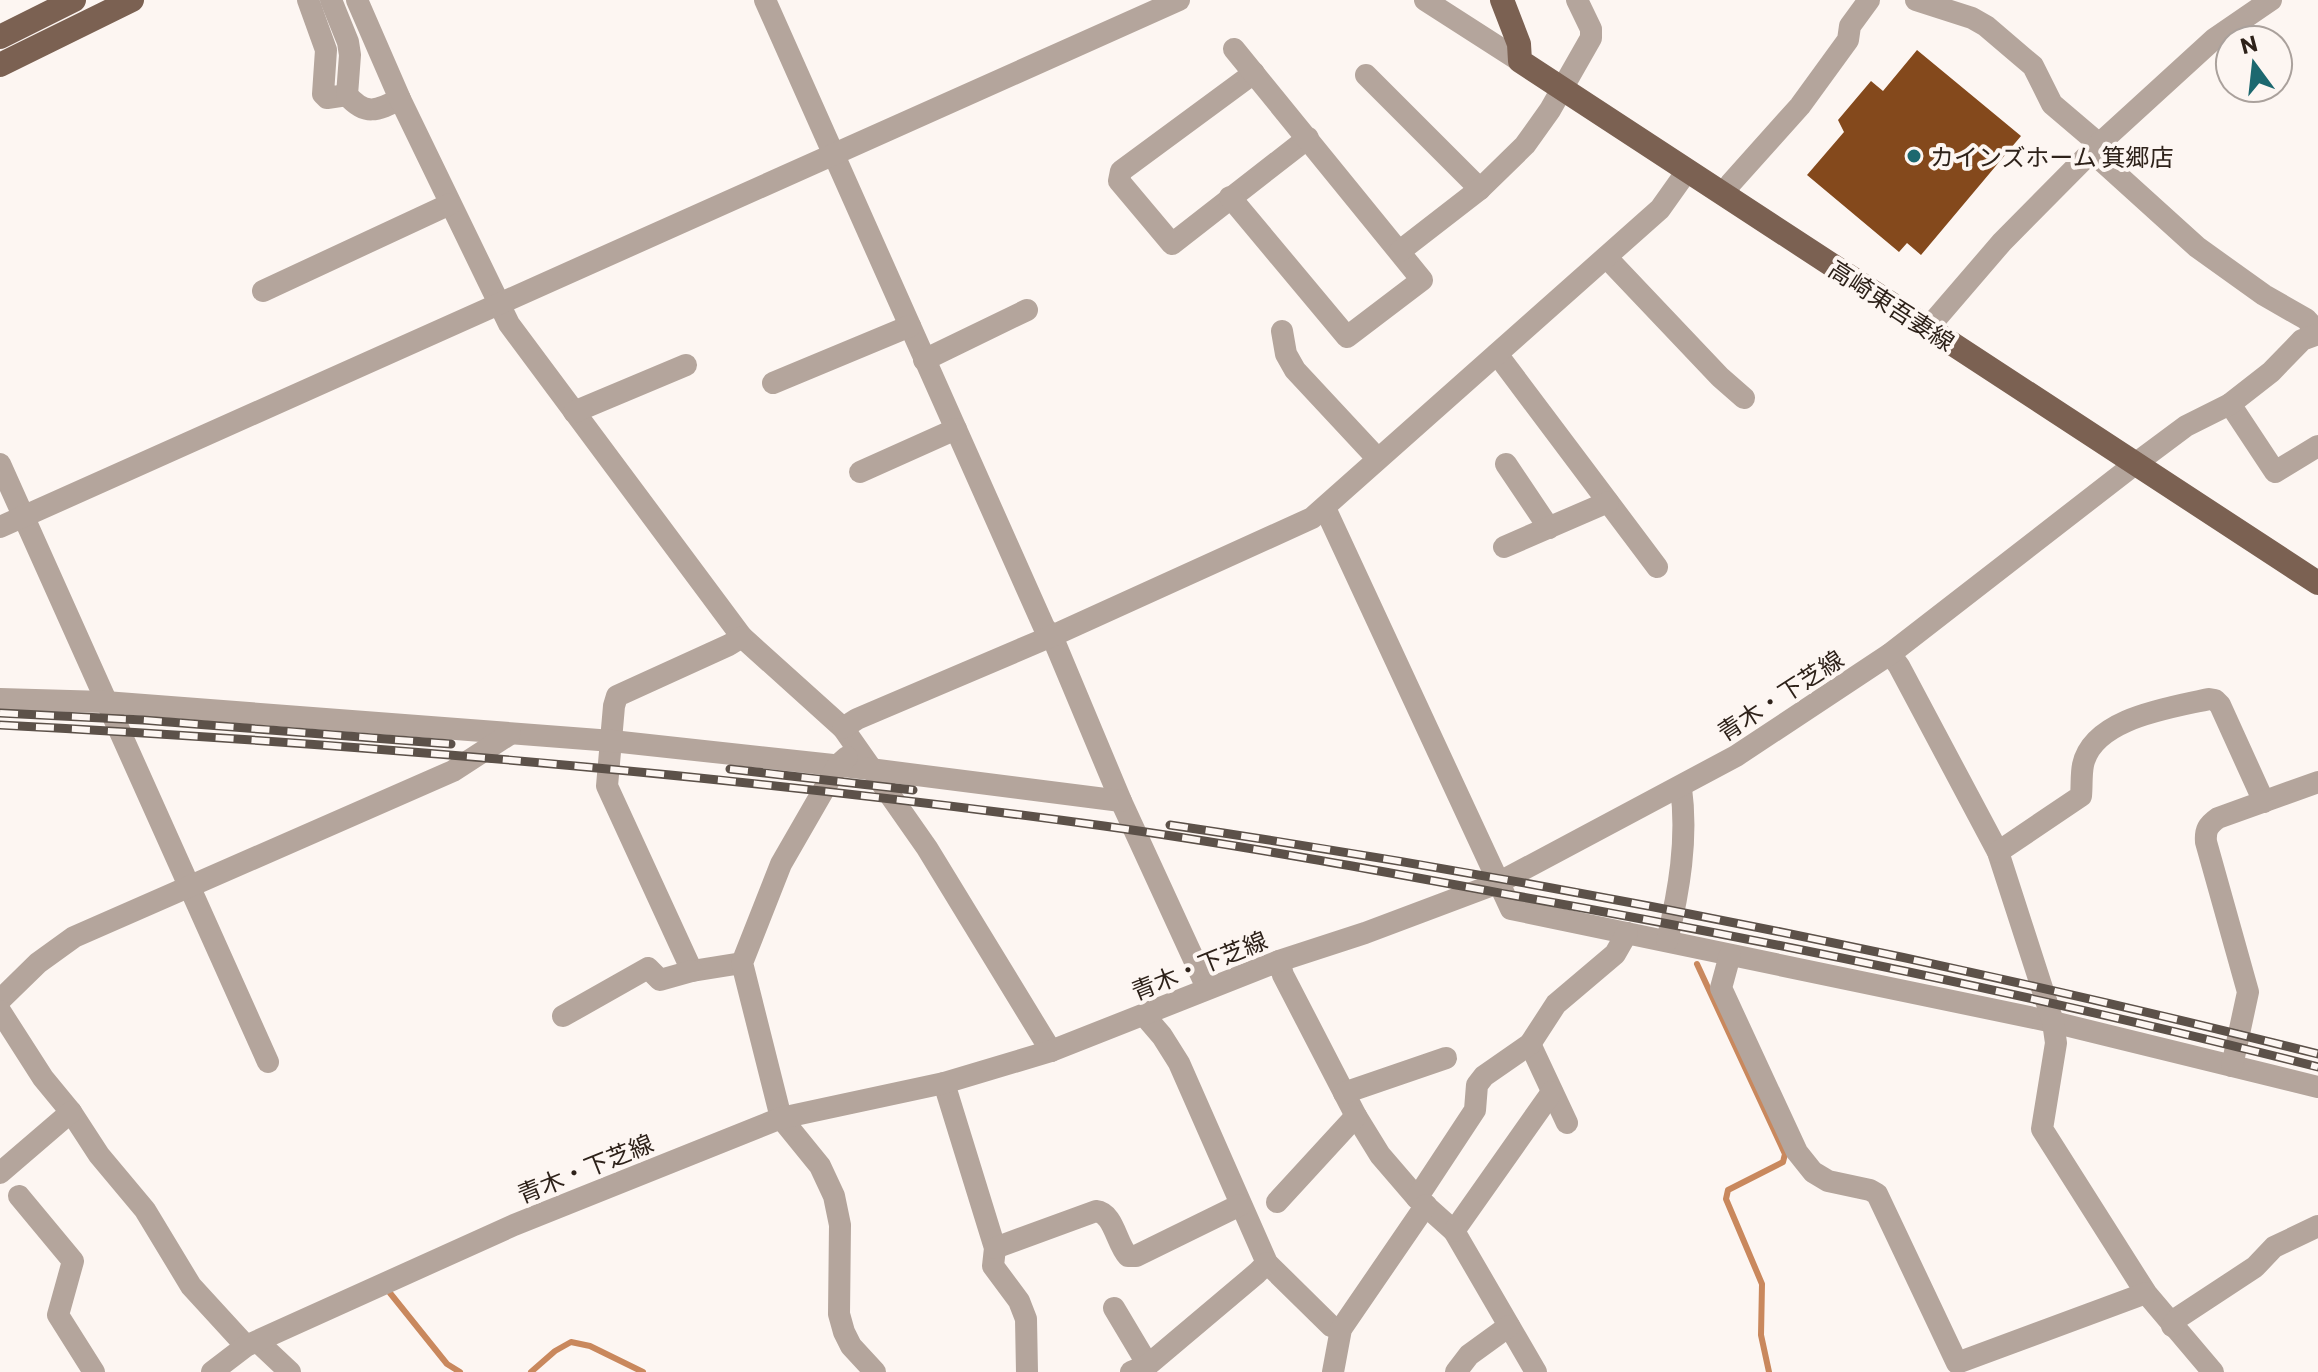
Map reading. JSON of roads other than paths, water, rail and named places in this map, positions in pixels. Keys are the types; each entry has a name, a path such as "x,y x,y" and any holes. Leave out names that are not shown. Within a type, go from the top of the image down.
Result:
{"main road":[{"path":"0,37 74,0"},
{"path":"0,65 132,0"},
{"path":"1502,0 1519,44 1520,61"},
{"name":"高崎東吾妻線","path":"1520,61 2318,583"}],"street":[{"path":"308,0 326,50 323,94 327,98 347,95"},
{"path":"331,0 348,42 347,95 357,107 365,110 400,99"},
{"path":"357,0 400,99 509,324 742,637 843,728 927,848 1051,1051"},
{"path":"765,0 1207,988"},
{"path":"0,527 1179,0"},
{"path":"1425,0 1520,61"},
{"path":"1400,251 1480,189 1537,130 1591,38 1591,29 1577,0"},
{"path":"1724,195 1731,183 1800,106 1848,40 1850,26 1869,0"},
{"path":"1916,0 1972,18 1986,26 2033,66 2052,104 2197,247 2264,295 2306,319 2318,333"},
{"path":"1928,328 2002,242 2095,148 2214,39 2271,0"},
{"path":"1230,197 1347,337 1422,280 1234,49"},
{"path":"1254,73 1121,171 1119,181 1172,244 1308,138"},
{"path":"1366,75 1480,189"},
{"path":"843,728 857,719 1052,636 1312,518 1660,209 1687,171"},
{"path":"263,291 450,204"},
{"path":"1607,258 1720,377 1744,398"},
{"path":"924,360 1027,310"},
{"path":"773,383 910,326"},
{"path":"1282,331 1286,354 1295,370 1377,458"},
{"name":"青木・下芝線","path":"212,1372 252,1344 514,1225 781,1118 944,1083 1051,1051 1207,988 1498,883 1736,756 1890,654 2135,464 2186,426 2230,404 2271,372 2302,340 2318,333"},
{"path":"1497,354 1657,567"},
{"path":"574,412 686,365"},
{"path":"2230,404 2275,472 2318,446"},
{"path":"860,472 956,429"},
{"path":"0,464 268,1062"},
{"path":"1506,464 1549,528"},
{"path":"1504,547 1608,502"},
{"path":"1325,508 1511,909 2053,1022 2318,1087"},
{"path":"692,971 607,786 614,706 617,696 742,637"},
{"path":"1890,654 1998,852 2053,1022 2056,1043 2042,1129 2146,1293 2213,1372"},
{"path":"0,699 105,702 612,741 838,765 1121,801"},
{"path":"1998,852 2081,796 2083,764 2100,737 2136,717 2209,699 2220,705 2264,802"},
{"path":"0,1000 38,963 74,937 453,771 510,734"},
{"path":"857,748 838,765 781,864 742,963 781,1118 820,1166 834,1196 840,1225 839,1314 851,1346 875,1372"},
{"path":"2232,1066 2248,992 2205,831 2218,818 2318,782"},
{"path":"1667,941 1680,888 1681,788"},
{"path":"1333,1372 1341,1329 1475,1110 1477,1085 1484,1076 1530,1044 1556,1004 1615,954 1627,933"},
{"path":"1730,955 1721,988 1787,1134 1813,1172 1828,1181 1877,1194 1957,1363 2146,1293"},
{"path":"1279,961 1283,975 1344,1093 1380,1155 1421,1201 1454,1231 1536,1372"},
{"path":"563,1016 648,968 660,980 742,963"},
{"path":"0,1011 43,1078 71,1112 99,1155 145,1210 191,1286 252,1344 290,1372"},
{"path":"1144,1015 1179,1063 1267,1263 1331,1326 1341,1329"},
{"path":"1530,1044 1567,1123"},
{"path":"1344,1093 1446,1058"},
{"path":"944,1083 995,1248 993,1266 1019,1301 1026,1319 1027,1372"},
{"path":"1454,1231 1552,1092"},
{"path":"0,1173 71,1112"},
{"path":"1277,1202 1356,1116"},
{"path":"19,1196 73,1261 58,1315 94,1372"},
{"path":"995,1248 1102,1211 1107,1215 1120,1248 1128,1256 1136,1256 1240,1205"},
{"path":"2172,1326 2179,1317 2255,1267 2274,1247 2318,1226"},
{"path":"1114,1308 1139,1368 1267,1263"},
{"path":"1456,1372 1469,1355 1509,1326"}],"waterway":[{"path":"1697,964 1785,1154 1783,1162 1728,1190 1726,1199 1762,1284 1761,1335 1769,1372"},
{"path":"390,1293 447,1364 460,1372"},
{"path":"531,1372 571,1342 590,1346 643,1372"}],"railway":[{"path":"0,713 143,720 451,744"},
{"path":"0,725 277,742 553,764 829,792 1155,833 1613,913 1815,953 2017,995 2318,1067"},
{"path":"730,769 913,790"},
{"path":"1170,825 1459,871 1747,925 2033,986 2318,1054"}],"place":[{"name":"カインズホーム 箕郷店","path":"1914,156"}]}
